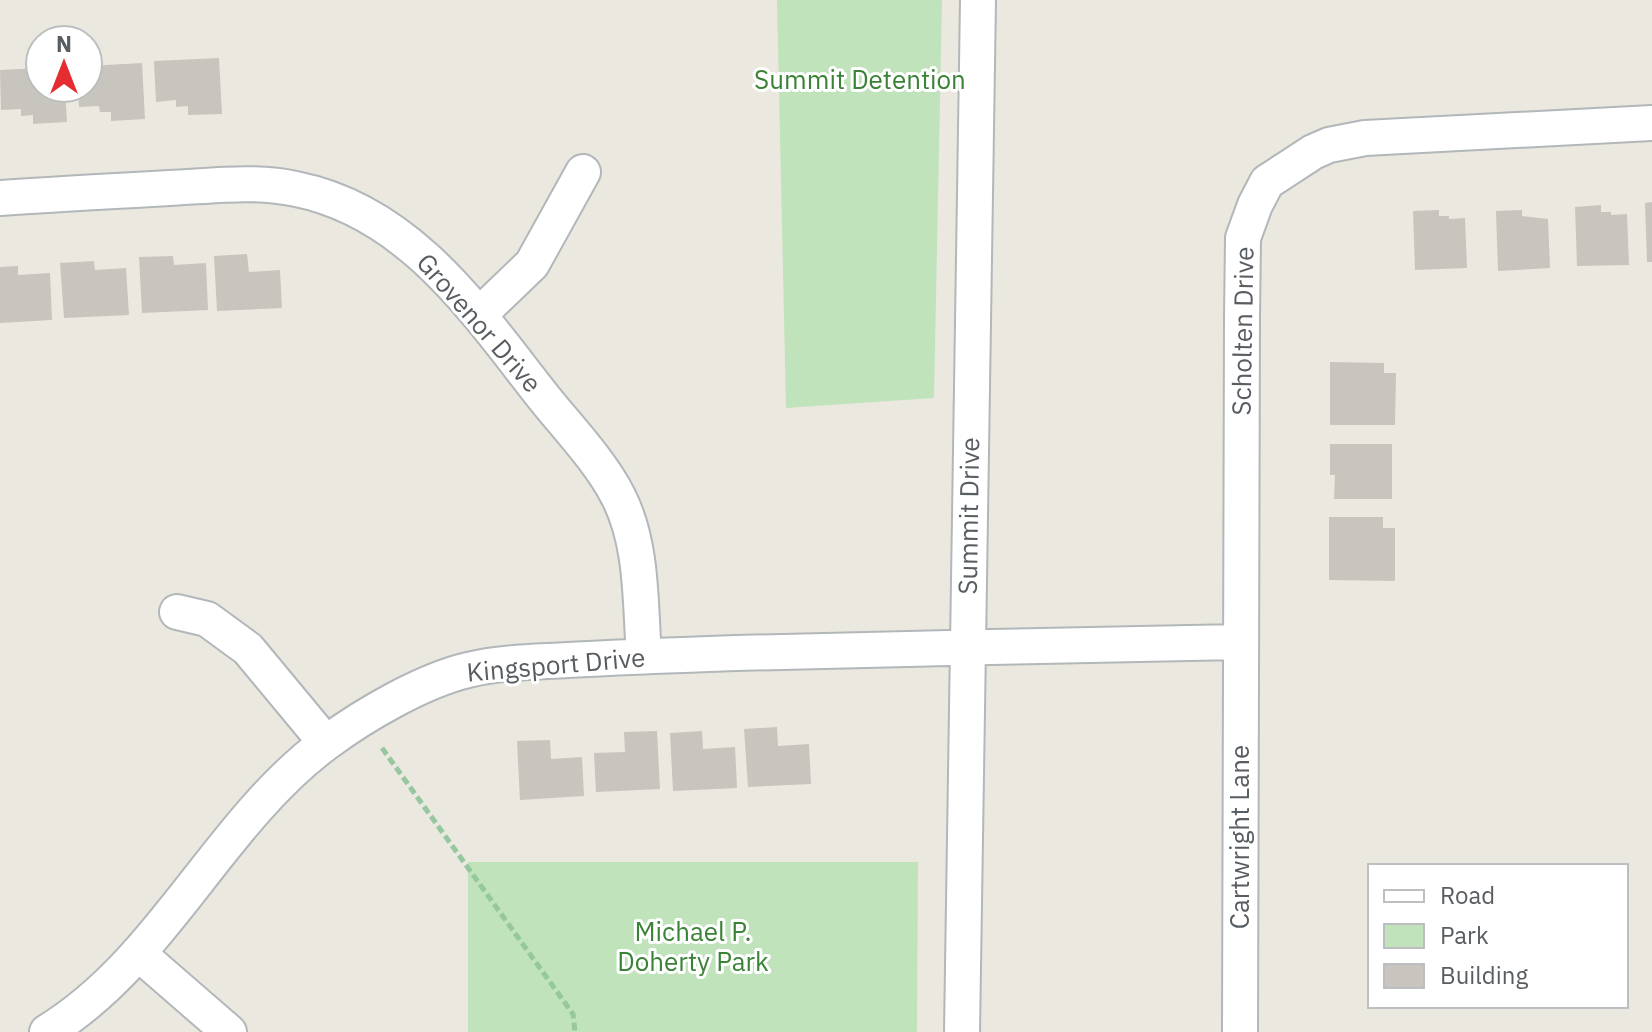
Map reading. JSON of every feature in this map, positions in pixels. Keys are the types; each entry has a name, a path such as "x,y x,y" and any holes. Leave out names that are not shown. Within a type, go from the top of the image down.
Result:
{"street":[{"name":"Summit Drive","path":"962,1032 978,0"},
{"name":"Scholten Drive","path":"1239,642 1243,238 1267,182 1313,152 1329,145 1365,138 1652,123"},
{"path":"479,315 532,264 583,172"},
{"name":"Grovenor Drive","path":"0,198 254,183 299,189 379,220 423,256 479,315 618,496 634,542 644,656"},
{"path":"177,612 207,619 248,649 326,743"},
{"name":"Kingsport Drive","path":"47,1032 98,994 138,953 223,848 288,775 326,743 422,685 470,669 644,656 1239,642"},
{"name":"Cartwright Lane","path":"1239,642 1240,1032"},
{"path":"138,953 229,1032"}],"path":[{"path":"382,748 573,1014 575,1032"}],"green space":[{"name":"Summit Detention","path":"777,0 942,0 934,398 786,408"},
{"name":"Michael P. Doherty Park","path":"468,862 918,862 917,1032 468,1032"}],"building":[{"path":"219,58 222,114 188,115 188,106 176,107 176,100 156,102 154,61"},
{"path":"142,63 145,119 111,121 111,112 100,112 99,106 79,107 79,104 104,104 104,65"},
{"path":"24,69 24,104 66,104 67,122 33,124 33,115 21,116 21,109 1,110 0,70"},
{"path":"1652,202 1652,262 1647,262 1645,203"},
{"path":"1601,205 1601,212 1627,214 1629,265 1577,266 1575,207"},
{"path":"1439,210 1439,216 1465,218 1467,268 1415,270 1413,211"},
{"path":"1522,210 1522,216 1548,219 1550,268 1498,271 1496,211"},
{"path":"247,254 249,272 280,270 282,308 217,311 214,256"},
{"path":"173,256 174,265 206,263 208,310 142,313 139,257"},
{"path":"94,261 95,270 126,268 129,315 64,318 60,263"},
{"path":"18,266 18,275 50,273 52,320 0,323 0,267"},
{"path":"1330,362 1384,363 1384,373 1396,373 1395,425 1330,425"},
{"path":"1330,444 1392,444 1392,499 1334,499 1335,475 1330,475"},
{"path":"1329,517 1383,517 1383,528 1395,528 1395,581 1329,580"},
{"path":"777,727 778,746 809,744 811,784 748,787 744,729"},
{"path":"657,731 660,789 596,792 594,753 625,752 624,732"},
{"path":"702,731 703,749 735,747 737,788 673,791 670,733"},
{"path":"550,740 551,759 582,757 584,796 520,800 517,741"}]}
